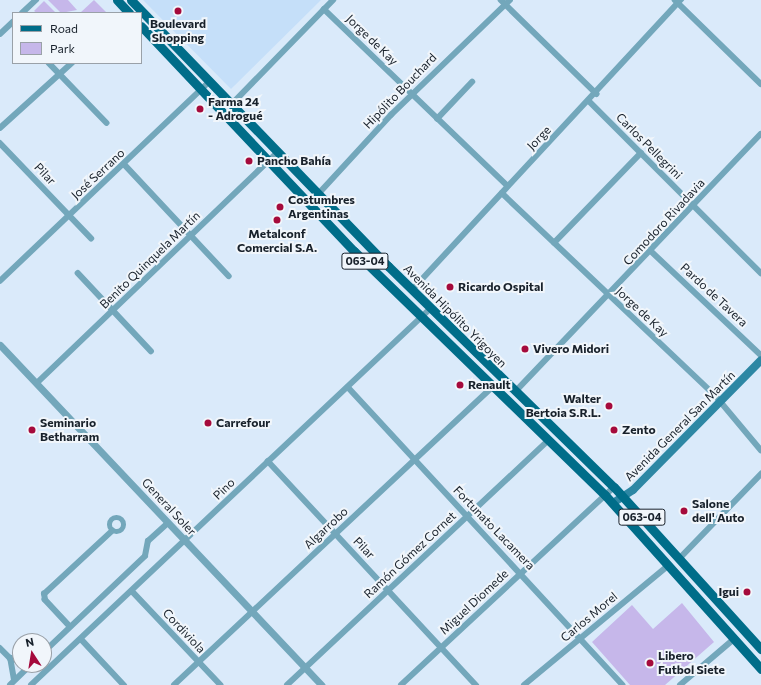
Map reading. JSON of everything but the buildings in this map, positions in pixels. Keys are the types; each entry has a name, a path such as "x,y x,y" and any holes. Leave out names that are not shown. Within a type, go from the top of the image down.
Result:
{"main road":[{"path":"116,0 127,12"},
{"name":"Avenida Hipólito Yrigoyen","path":"131,0 412,290 624,497 759,643"},
{"name":"Avenida Hipólito Yrigoyen","path":"142,27 310,203 422,317 493,388 613,503 761,669"},
{"name":"Avenida General San Martín","path":"613,503 624,497 722,402 761,360"}],"street":[{"path":"23,12 36,0"},
{"path":"232,104 333,0"},
{"path":"501,0 508,2 597,94"},
{"path":"678,1 761,84"},
{"name":"Jorge","path":"412,290 508,186 590,102 678,1"},
{"name":"Hipólito Bouchard","path":"310,203 412,94 508,2"},
{"name":"Jorge de Kay","path":"324,9 508,186"},
{"path":"0,34 12,24"},
{"path":"50,64 107,123"},
{"path":"0,128 71,64"},
{"name":"José Serrano","path":"0,281 125,165 210,81"},
{"path":"437,118 472,82"},
{"name":"Carlos Pellegrini","path":"590,102 761,273"},
{"name":"Comodoro Rivadavia","path":"515,392 761,134"},
{"name":"Pilar","path":"0,142 91,238"},
{"name":"Benito Quinquela Martín","path":"37,383 278,152"},
{"path":"554,244 641,153"},
{"path":"125,165 190,237 229,276"},
{"name":"Jorge de Kay","path":"502,193 608,296 722,402 761,450"},
{"name":"Pardo de Tavera","path":"651,251 761,355"},
{"path":"78,273 151,351"},
{"name":"Pino","path":"31,685 82,640 268,461 431,308"},
{"name":"General Soler","path":"0,345 186,541 252,613 322,685"},
{"name":"Fortunato Lacamera","path":"348,387 414,460 522,572 623,685"},
{"name":"Algarrobo","path":"174,685 493,388"},
{"name":"Ramón Gómez Cornet","path":"287,685 548,441"},
{"name":"Pilar","path":"268,461 476,685"},
{"path":"680,558 761,474"},
{"name":"Miguel Diomede","path":"401,685 614,488"},
{"path":"52,644 145,556 148,540 168,523"},
{"path":"70,627 45,600 44,594 112,531"},
{"name":"Carlos Morel","path":"524,685 668,566"},
{"name":"Cordiviola","path":"132,591 221,685"},
{"path":"680,685 734,639"},
{"path":"82,640 124,685"},
{"path":"0,648 10,658 14,680"},
{"path":"10,685 22,673"}],"shaded area":[{"path":"143,0 321,0 231,89"}],"green space":[{"path":"48,0 68,0 77,10 66,12 60,12"},
{"path":"94,0 106,12 81,12"},
{"path":"44,1 55,12 36,12 34,11"},
{"name":"Libero Futbol Siete","path":"682,603 714,642 665,685 630,685 592,642 632,605 653,629"}],"place":[{"name":"Boulevard Shopping","path":"178,11"},
{"name":"Farma 24 - Adrogué","path":"200,109"},
{"name":"Pancho Bahía","path":"249,161"},
{"name":"Costumbres Argentinas","path":"280,207"},
{"name":"Metalconf Comercial S.A.","path":"277,220"},
{"name":"Ricardo Ospital","path":"450,287"},
{"name":"Vivero Midori","path":"525,349"},
{"name":"Renault","path":"460,385"},
{"name":"Walter Bertoia S.R.L.","path":"609,406"},
{"name":"Carrefour","path":"208,423"},
{"name":"Seminario Betharram","path":"32,430"},
{"name":"Zento","path":"614,430"},
{"name":"Salone dell' Auto","path":"684,511"},
{"name":"Igui","path":"747,592"},
{"name":"Libero Futbol Siete","path":"650,663"}]}
